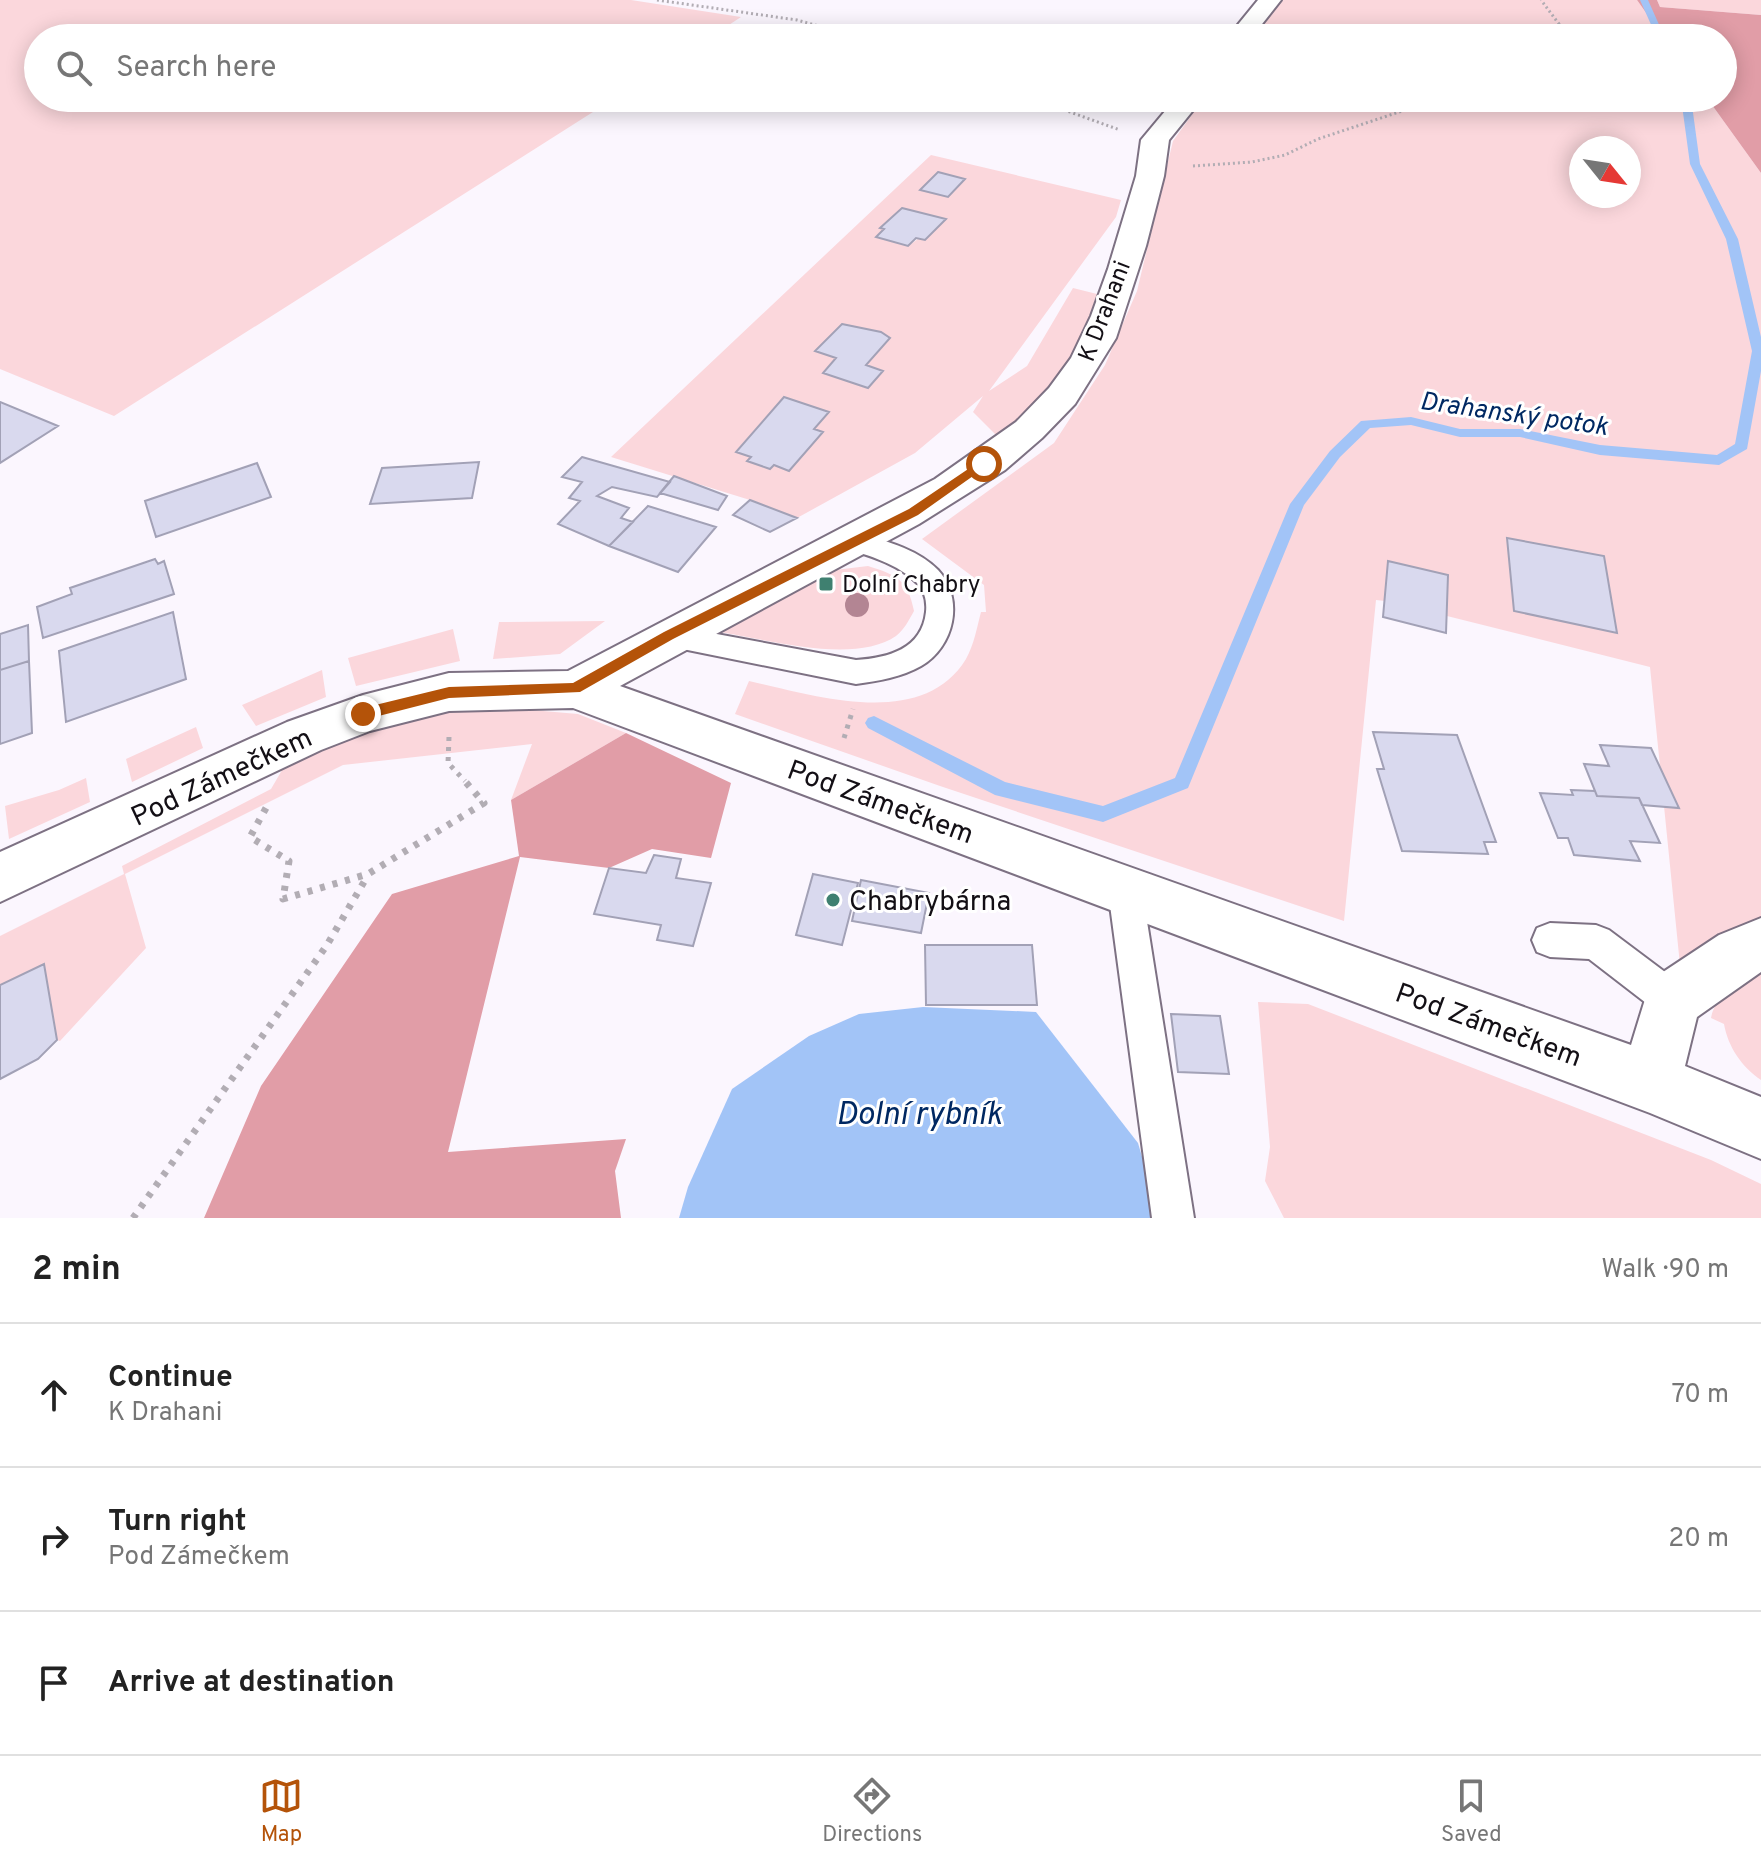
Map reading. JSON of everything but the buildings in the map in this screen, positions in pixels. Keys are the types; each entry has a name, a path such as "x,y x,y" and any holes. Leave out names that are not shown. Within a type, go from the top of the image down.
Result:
{"street":[{"path":"1250,24 1270,0"},
{"name":"K Drahani","path":"575,689 668,636 913,512 984,464 1044,416 1070,387 1089,356 1111,304 1153,154 1181,112"},
{"name":"Pod Zámečkem","path":"0,878 304,736 363,714 449,692 575,689 1651,1083 1761,1128"},
{"path":"1651,1083 1672,1000 1739,954 1761,944"}],"lane":[{"path":"668,636 856,672 885,671 907,662 929,645 940,623 940,597 929,577 902,558 854,541"},
{"path":"1125,890 1173,1218"},
{"path":"1550,940 1596,942 1672,1000"}],"path":[{"path":"657,0 811,24"},
{"path":"1541,0 1559,24"},
{"path":"1062,112 1153,154 1252,162 1285,155 1318,139 1399,112"},
{"path":"304,736 250,837 289,861 283,899 368,874 484,803 448,763 449,692"},
{"path":"841,745 854,706"},
{"path":"133,1218 327,945 368,874"}],"shaded area":[{"path":"0,0 631,0 741,17 730,24 24,24 24,112 593,112 114,416 0,369"},
{"path":"1283,0 1637,0 1654,24 1264,24"},
{"path":"1637,0 1657,0 1660,7 1761,15 1761,173 1717,112 1737,112 1737,24 1654,24"},
{"path":"1657,0 1761,0 1761,15 1660,7"},
{"path":"1194,112 1717,112 1761,173 1761,924 1680,965 1650,667 1447,616 1448,575 1389,561 1385,601 1376,600 1344,921 735,714 749,681 804,694 865,702 895,701 923,695 947,681 966,659 981,612 986,612 984,585 922,539 1054,443 1105,365 1137,291 1173,141","holes":["1507,538 1604,556 1617,633 1514,611"]},
{"path":"931,155 1121,200 1116,217 989,391 1027,366 1073,288 1097,294 1077,352 1037,403 997,436 973,412 983,396 915,453 797,518 750,500 611,457","holes":["938,172 965,179 948,197 921,190","902,208 945,220 908,246 877,237 884,229 881,227","842,324 881,332 866,365 868,388 823,373 836,358 816,351","784,398 828,412 814,429 822,432 789,470 774,465 770,469 748,461 751,457 736,451"]},
{"path":"868,566 900,580 914,611 899,634 878,644 857,649 809,648 719,632 835,570"},
{"path":"605,621 560,654 493,659 499,622"},
{"path":"453,629 460,661 356,686 348,658"},
{"path":"322,670 326,697 256,726 242,705"},
{"path":"496,707 578,714 626,733 511,800 532,744 343,765 125,874 146,948 60,1041 57,1040 44,964 0,985 0,936 124,874 122,866 271,789 285,765 364,734 446,712"},
{"path":"196,727 203,748 132,782 126,759"},
{"path":"626,733 731,783 711,858 652,849 609,868 520,857 448,1152 626,1139 615,1171 621,1218 204,1218 261,1086 392,894 519,856 511,800"},
{"path":"86,778 90,802 9,839 5,806 59,790"},
{"path":"1761,970 1761,1080 1737,1056 1724,1024 1711,1018 1724,995"},
{"path":"1258,1002 1308,1004 1711,1160 1761,1184 1761,1218 1284,1218 1265,1181 1270,1147"}],"water":[{"name":"Dolní rybník","path":"923,1007 1036,1012 1138,1143 1160,1218 679,1218 688,1187 732,1089 809,1036 859,1014"}],"waterway":[{"name":"Drahanský potok","path":"1644,0 1655,24"},
{"name":"Drahanský potok","path":"874,723 1001,789 1103,814 1182,783 1297,504 1335,454 1366,424 1411,421 1460,433 1520,433 1600,450 1719,460 1742,446 1758,351 1732,239 1695,164 1688,112"}],"place":[{"name":"Dolní Chabry","path":"826,584"},
{"name":"Chabrybárna","path":"833,900"}],"route":[{"path":"363,714 449,692 575,689 668,636 913,512 984,464"}]}
